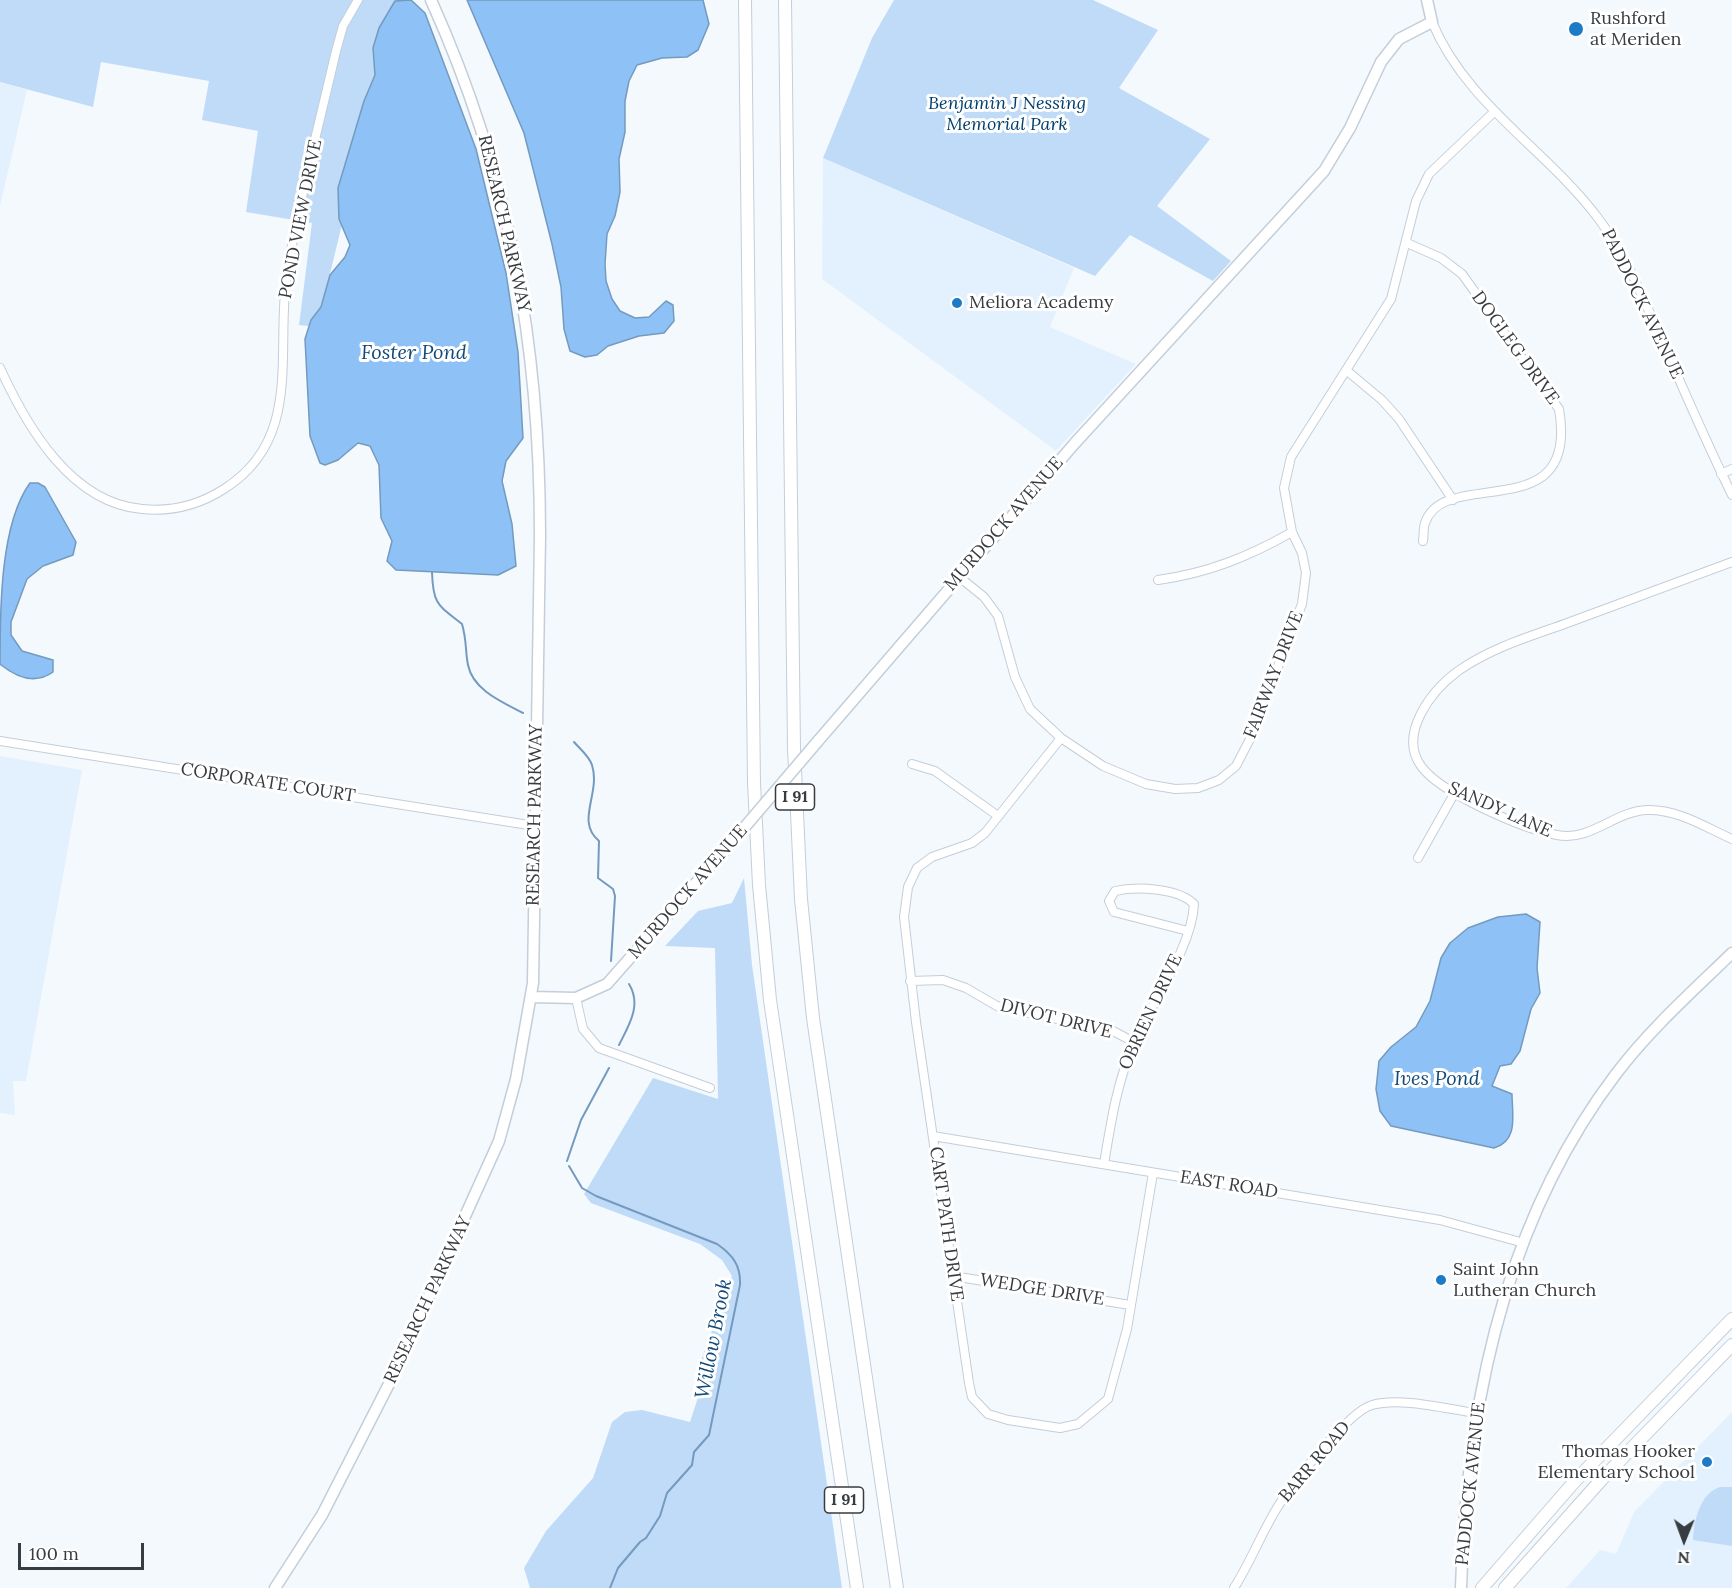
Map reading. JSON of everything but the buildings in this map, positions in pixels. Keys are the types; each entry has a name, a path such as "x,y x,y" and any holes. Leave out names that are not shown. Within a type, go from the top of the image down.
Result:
{"highway":[{"name":"I 91","path":"745,0 754,783 759,885 773,1025 857,1588"},
{"name":"I 91","path":"785,0 794,758 799,876 813,1018 897,1588"},
{"path":"1482,1588 1583,1473 1732,1319"},
{"path":"1505,1588 1602,1479 1732,1345"}],"main road":[{"name":"RESEARCH PARKWAY","path":"275,1588 322,1515 390,1382 472,1206 503,1126 516,1078 531,997 540,475 533,367 519,274 497,182 469,91 431,0"},
{"path":"1427,0 1432,22"},
{"name":"MURDOCK AVENUE","path":"531,997 576,998 598,990 616,975 1075,443 1324,171 1350,128 1381,62 1399,39 1432,22"},
{"name":"PADDOCK AVENUE","path":"1461,1588 1465,1507 1476,1413 1495,1332 1524,1243 1560,1162 1605,1089 1663,1018 1732,953"}],"street":[{"name":"POND VIEW DRIVE","path":"0,368 31,424 60,464 88,490 110,501 147,509 190,505 213,496 234,483 257,461 271,437 281,401 284,297 295,234 336,51 343,26 358,0"},
{"name":"PADDOCK AVENUE","path":"1432,22 1453,65 1494,112 1567,182 1599,219 1622,256 1649,311 1732,495"},
{"name":"FAIRWAY DRIVE","path":"958,576 984,597 998,616 1015,677 1030,709 1061,738 1103,766 1146,784 1174,789 1198,788 1219,780 1236,766 1251,737 1302,604 1306,573 1302,553 1292,532 1284,488 1290,457 1392,299 1416,201 1429,174 1494,112"},
{"name":"DOGLEG DRIVE","path":"1407,243 1441,258 1462,274 1559,409 1563,433 1560,454 1549,472 1532,484 1453,501 1431,513 1425,523 1423,541"},
{"path":"1346,370 1382,400 1399,419 1453,501"},
{"path":"1721,474 1732,469"},
{"path":"1158,580 1182,577 1247,557 1292,532"},
{"name":"SANDY LANE","path":"1732,562 1496,649 1457,672 1426,703 1413,738 1413,755 1427,775 1454,794 1530,827 1559,836 1588,833 1621,817 1646,810 1673,812 1732,839"},
{"name":"CART PATH DRIVE","path":"1061,738 985,833 972,843 932,857 917,868 908,887 904,917 910,981 972,1397 988,1414 1008,1420 1060,1428 1078,1424 1108,1400 1130,1305 1153,1173"},
{"name":"CORPORATE COURT","path":"0,741 535,826"},
{"path":"912,764 935,771 998,816"},
{"path":"1418,858 1454,794"},
{"name":"OBRIEN DRIVE","path":"1104,1164 1114,1099 1134,1042 1157,1001 1188,931 1193,917 1194,904 1186,896 1129,888 1115,891 1109,901 1114,912 1126,917 1188,931"},
{"name":"DIVOT DRIVE","path":"910,981 943,980 966,988 997,1006 1113,1031 1134,1042"},
{"path":"576,998 583,1029 599,1047 710,1088"},
{"name":"EAST ROAD","path":"933,1136 1440,1220 1524,1243"},
{"name":"WEDGE DRIVE","path":"953,1276 1130,1305"},
{"name":"BARR ROAD","path":"1234,1588 1278,1507 1318,1455 1354,1414 1371,1405 1394,1403 1476,1413"}],"shaded area":[{"path":"0,82 27,90 0,206"},
{"name":"Meliora Academy","path":"823,158 1074,268 1050,327 1136,364 1056,451 822,279"},
{"path":"0,756 82,770 26,1081 13,1081 15,1115 0,1113"},
{"name":"Thomas Hooker Elementary School","path":"1732,1412 1732,1588 1566,1588 1600,1550 1616,1554 1634,1512"}],"green space":[{"path":"0,0 405,0 392,19 317,327 299,325 312,223 246,212 258,131 202,120 209,81 101,62 93,107 0,82"},
{"name":"Benjamin J Nessing Memorial Park","path":"894,0 1093,0 1158,30 1119,88 1210,139 1157,206 1231,261 1213,281 1130,235 1095,276 823,158 872,38"},
{"path":"744,878 752,965 842,1588 530,1588 524,1568 546,1531 593,1478 612,1422 625,1412 642,1410 690,1422 704,1379 699,1366 732,1276 722,1260 700,1244 591,1203 584,1194 653,1078 718,1099 715,948 665,946 698,911 732,903"},
{"path":"1720,1487 1732,1487 1732,1546 1693,1540 1697,1516 1703,1501 1713,1490"}],"water":[{"name":"Foster Pond","path":"411,0 425,13 476,149 506,273 518,352 523,438 506,461 502,481 512,524 516,566 498,575 396,570 387,561 392,541 381,518 379,465 370,446 358,443 338,460 325,465 320,463 310,436 305,339 311,320 321,307 330,275 345,257 350,245 339,219 338,188 364,101 375,75 373,48 379,28 395,1"},
{"path":"467,0 703,0 709,24 698,50 687,57 662,58 637,65 629,81 625,101 625,132 619,159 620,192 615,216 607,234 606,281 612,299 620,311 635,318 649,317 666,301 673,305 674,321 664,333 639,336 608,346 597,355 585,357 570,351 564,329 561,287 552,244 524,133"},
{"path":"30,483 38,483 45,487 76,542 73,555 43,566 27,579 11,622 11,635 22,651 53,660 53,672 33,679 12,673 0,664 0,619 7,544 20,500"},
{"name":"Ives Pond","path":"1526,914 1540,922 1537,968 1540,993 1531,1009 1520,1051 1511,1064 1500,1066 1492,1086 1512,1094 1511,1133 1502,1144 1494,1148 1391,1126 1380,1111 1376,1089 1379,1061 1391,1047 1416,1027 1430,1001 1441,958 1450,943 1468,928 1498,917"}],"waterway":[{"name":"Willow Brook","path":"432,572 438,603 462,624 468,665 476,682 490,694 523,713"},
{"name":"Willow Brook","path":"574,742 587,756 594,776 589,825 599,841 598,878 613,889 615,896 611,961"},
{"name":"Willow Brook","path":"619,1045 633,1015 633,992 629,984"},
{"name":"Willow Brook","path":"567,1161 581,1120 609,1068"},
{"name":"Willow Brook","path":"569,1166 582,1188 596,1196 717,1244 735,1262 740,1278 709,1435 694,1452 692,1465 667,1493 660,1516 646,1538 618,1568 610,1588"}],"place":[{"name":"Rushford at Meriden","path":"1576,29"},
{"name":"Meliora Academy","path":"957,303"},
{"name":"Saint John Lutheran Church","path":"1441,1280"},
{"name":"Thomas Hooker Elementary School","path":"1707,1462"}]}
